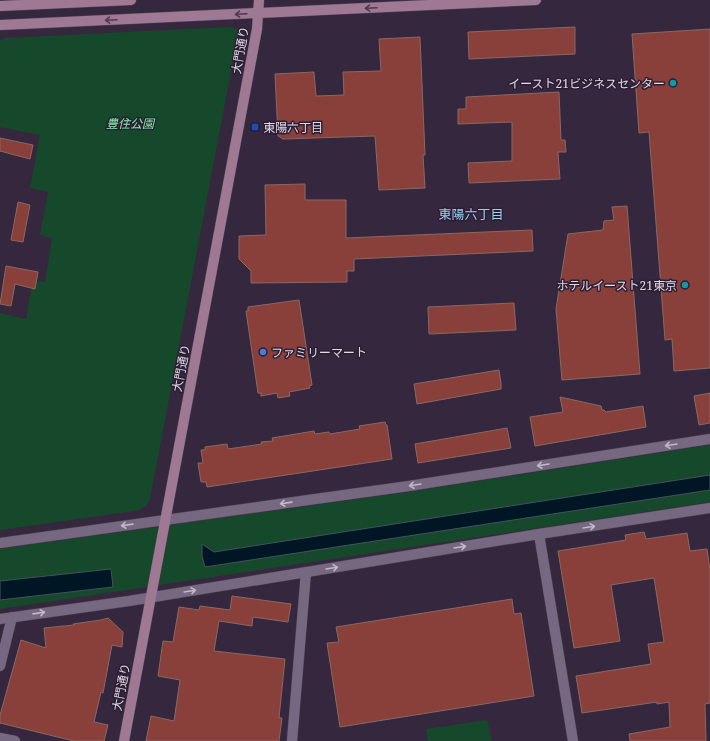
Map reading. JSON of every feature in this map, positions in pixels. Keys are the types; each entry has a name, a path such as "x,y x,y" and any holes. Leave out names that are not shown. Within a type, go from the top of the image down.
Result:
{"street":[{"path":"0,6 131,0"},
{"name":"大門通り","path":"124,741 257,29 259,0"},
{"path":"0,25 536,0"},
{"path":"0,543 409,486 710,439"},
{"path":"0,619 152,593 306,572 710,508"},
{"path":"539,534 573,741"},
{"path":"292,741 306,572"},
{"path":"0,666 12,617"},
{"path":"0,738 15,741"}],"green space":[{"name":"豊住公園","path":"230,27 236,29 238,34 150,499 144,507 135,511 0,530 0,313 26,319 33,280 45,282 52,238 40,235 48,192 30,188 40,135 0,127 0,41 5,38"},
{"path":"710,445 710,502 0,609 0,549 409,492"},
{"path":"487,720 492,741 428,741 426,729"}],"water":[{"path":"710,475 710,490 205,567 202,556 202,544 214,552"},
{"path":"111,569 113,587 0,600 0,581"}],"building":[{"path":"575,27 575,54 469,59 468,32"},
{"name":"イースト21ビジネスセンター","path":"710,29 710,368 674,371 672,339 665,340 649,132 639,133 632,34"},
{"path":"420,37 425,188 379,190 375,136 283,139 278,136 275,74 314,72 316,96 344,95 343,72 381,71 379,39"},
{"path":"559,92 561,140 565,140 566,152 558,152 560,179 469,183 468,163 512,161 512,122 458,124 458,109 466,109 466,97"},
{"path":"0,138 33,145 30,159 0,151"},
{"path":"305,184 305,200 346,200 346,238 532,230 533,251 354,259 354,271 347,271 347,282 251,283 251,271 239,259 239,236 266,235 265,185"},
{"path":"18,202 30,205 23,242 11,240"},
{"path":"627,206 640,374 562,380 556,309 568,234 603,230 604,221 614,220 612,207"},
{"path":"6,266 38,272 35,289 15,284 11,306 0,304"},
{"path":"299,300 312,385 309,386 310,388 289,392 290,396 278,398 277,393 261,396 261,393 258,393 246,311 248,311 248,307"},
{"path":"514,303 516,330 429,334 428,307"},
{"path":"499,370 501,389 417,404 414,384"},
{"path":"710,393 710,423 699,425 694,396"},
{"path":"560,397 601,406 602,410 606,412 643,406 646,427 535,446 530,417 563,412"},
{"path":"385,422 387,425 392,459 207,487 206,482 201,482 198,463 203,463 201,450 205,450 205,447 227,444 228,449 262,444 261,442 273,441 272,438 314,431 315,434 329,432 330,434 360,429 359,426"},
{"path":"507,428 511,448 418,463 415,444"},
{"path":"644,532 646,539 687,533 690,551 707,549 710,570 710,703 705,704 706,741 630,741 629,734 670,727 669,702 657,704 657,702 582,713 576,676 651,664 648,644 664,642 654,578 611,585 620,641 574,648 558,551 626,540 625,535"},
{"path":"232,596 291,604 288,622 253,617 252,626 219,621 214,651 285,659 279,718 282,718 279,741 146,741 151,716 174,721 180,680 158,676 163,641 173,642 179,607 199,610 200,606 230,610"},
{"path":"512,599 514,614 521,613 534,696 340,727 327,643 339,642 336,627"},
{"path":"108,618 123,632 122,647 112,645 103,693 101,692 94,722 108,725 104,741 74,741 0,723 0,715 21,640 46,648 44,628 74,625 73,624"}],"place":[{"name":"イースト21ビジネスセンター","path":"673,83"},
{"name":"東陽六丁目","path":"255,127"},
{"name":"ホテルイースト21東京","path":"685,285"},
{"name":"ファミリーマート","path":"263,352"}],"district":[{"name":"東陽六丁目","path":"471,214"}]}
